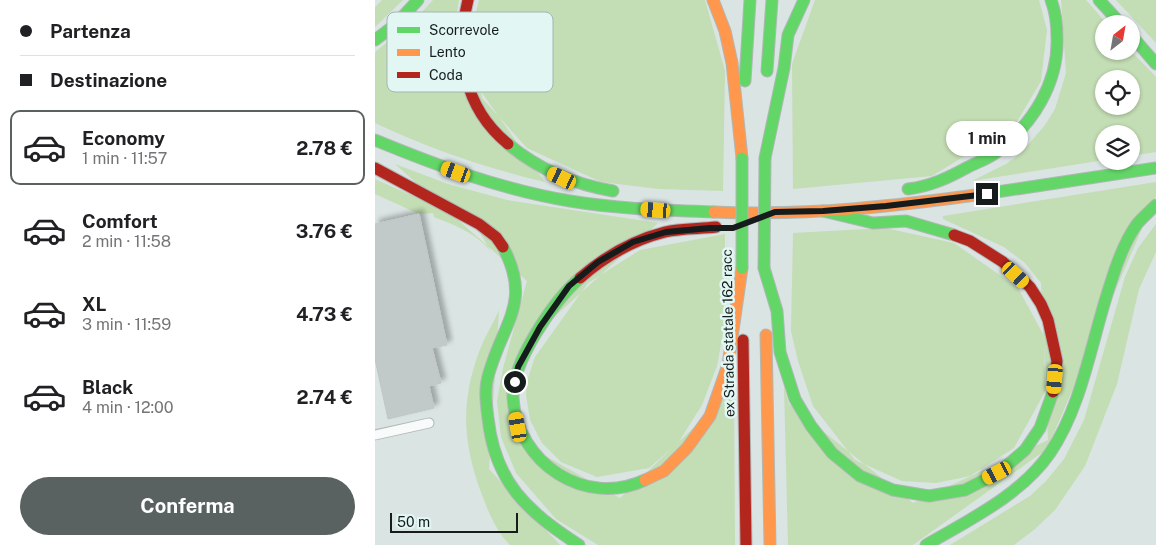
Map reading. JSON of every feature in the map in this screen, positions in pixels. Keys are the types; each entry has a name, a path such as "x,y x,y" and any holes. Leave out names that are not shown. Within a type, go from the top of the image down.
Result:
{"highway":[{"path":"407,12 418,0"},
{"path":"713,0 725,31 732,63 742,158"},
{"name":"ex Strada statale 162 racc","path":"746,545 742,158 750,0"},
{"path":"767,82 772,0"},
{"path":"765,158 784,68 788,35 804,0"},
{"path":"899,190 925,187 940,182 997,152 1024,127 1041,104 1058,54 1056,12 1051,0"},
{"path":"1099,0 1113,15"},
{"path":"375,40 387,31"},
{"path":"1140,45 1156,64"},
{"path":"471,92 482,115 520,155 562,178 590,187 628,193"},
{"path":"765,308 766,101"},
{"path":"375,140 471,178 569,201 625,208 721,213 823,211 951,199 1156,168"},
{"path":"375,168 405,182 470,219 495,235 505,251 513,267 517,295 507,328 493,360 485,390 487,430 496,461 511,489 536,515 579,545"},
{"path":"790,213 833,198"},
{"path":"677,199 721,213"},
{"path":"926,545 997,501 1032,475 1050,453 1063,429 1079,387 1102,306 1120,256 1141,220 1156,205"},
{"path":"764,268 777,312 780,352 795,399 811,426 832,453 859,476 893,490 929,496 965,490 997,473 1025,450 1040,428 1053,396 1057,361 1048,320 1041,304 1030,287 1003,262 969,241 952,234 906,222 873,223 823,211"},
{"path":"742,268 728,365 710,416 687,448 665,471 636,484 613,488 583,486 555,473 533,453 518,427 513,397 518,367 540,327 569,286 598,262 633,242 666,232 729,228 775,212"},
{"path":"765,328 770,545"}],"lane":[{"path":"375,435 429,423"}],"green space":[{"path":"382,0 403,0 391,12 387,12 387,15 375,27 375,7"},
{"path":"433,0 459,0 457,12 422,12"},
{"path":"479,0 705,0 725,71 723,191 659,189 601,182 527,148 482,98 481,92 553,92 553,12 476,12"},
{"path":"815,0 1039,0 1047,30 1041,81 1015,125 932,176 793,189 792,64"},
{"path":"1061,0 1086,0 1099,15 1095,15 1095,60 1140,60 1156,77 1156,152 1140,155 1140,125 1095,125 1095,161 972,181 1006,164 1021,153 1045,125 1055,109 1066,73"},
{"path":"1116,0 1156,0 1156,43 1140,26 1140,15 1130,15"},
{"path":"387,42 387,92 481,92 545,182 501,171 459,157 375,123 375,52"},
{"path":"395,164 448,184 507,200 658,223 520,348 519,441 620,498 734,389 735,545 598,545 556,519 516,473 501,437 497,401 503,368 527,281"},
{"path":"375,179 475,224 491,252 475,237 434,217 433,213 419,214 375,194"},
{"path":"1156,182 1156,196 1047,449 913,545 788,545 784,387 789,404 913,503 1048,440 1041,283 1025,263 1004,247 943,219 943,216"},
{"path":"1156,224 1156,252 1139,289 1117,384 1085,466 1055,510 1014,545 950,545 1030,496 1046,481 1064,459 1084,420 1125,277 1138,248"},
{"path":"885,228 954,243 1018,288 1043,334 1047,388 1014,448 970,476 936,483 902,481 855,460 813,406 798,361 791,331 793,233"},
{"path":"725,234 724,327 717,366 702,405 678,443 649,468 597,477 561,462 542,443 530,420 526,395 527,381 535,357 588,283 640,250"},
{"path":"499,310 489,469 560,545 510,545 490,515 471,458 466,424 469,389 479,352"}],"building":[{"path":"419,214 447,345 432,348 441,383 429,386 434,408 388,419 375,359 375,224"}],"traffic: fast":[{"path":"407,12 418,0"},
{"path":"745,81 750,0"},
{"path":"767,71 772,0"},
{"path":"765,158 784,68 788,35 804,0"},
{"path":"908,189 939,181 991,156 1011,140 1033,115 1054,70 1057,37 1054,9 1051,0"},
{"path":"1099,0 1113,15"},
{"path":"375,40 387,31"},
{"path":"1140,45 1156,64"},
{"path":"375,140 495,184 545,196 606,206 714,212"},
{"path":"508,144 532,161 557,175 613,191"},
{"path":"742,158 742,268"},
{"path":"764,268 765,158"},
{"path":"990,193 1156,168"},
{"path":"926,545 1009,494 1024,482 1050,453 1071,414 1079,392 1104,303 1122,252 1137,224 1156,205"},
{"path":"823,211 873,223 906,221 954,235"},
{"path":"503,247 511,266 515,283 515,297 513,311 495,355 486,384 492,441 506,478 517,493 544,520 579,545"},
{"path":"764,268 777,311 780,352 795,399 811,426 832,453 860,476 893,490 929,496 965,490 998,473 1025,450 1040,428 1053,392"},
{"path":"580,278 558,301 526,350 514,384 513,398 517,421 527,442 541,460 558,474 578,483 600,488 622,487 645,480"}],"traffic: slow":[{"path":"713,0 725,31 732,63 742,158"},
{"path":"714,212 783,213 852,209 990,193"},
{"path":"645,480 664,471 687,448 710,416 728,365 742,268"},
{"path":"766,335 770,545"}],"traffic: jam":[{"path":"466,12 468,0"},
{"path":"471,92 481,113 508,144"},
{"path":"375,168 479,224 496,237 503,247"},
{"path":"580,278 609,256 653,235 684,229 716,227"},
{"path":"954,235 970,241 1003,262 1030,287 1041,304 1048,320 1057,361 1053,392"},
{"path":"743,340 746,545"}],"route":[{"path":"515,382 518,367 540,327 569,286 598,262 633,242 666,232 733,228 775,212 790,213 886,206 987,194"}]}
